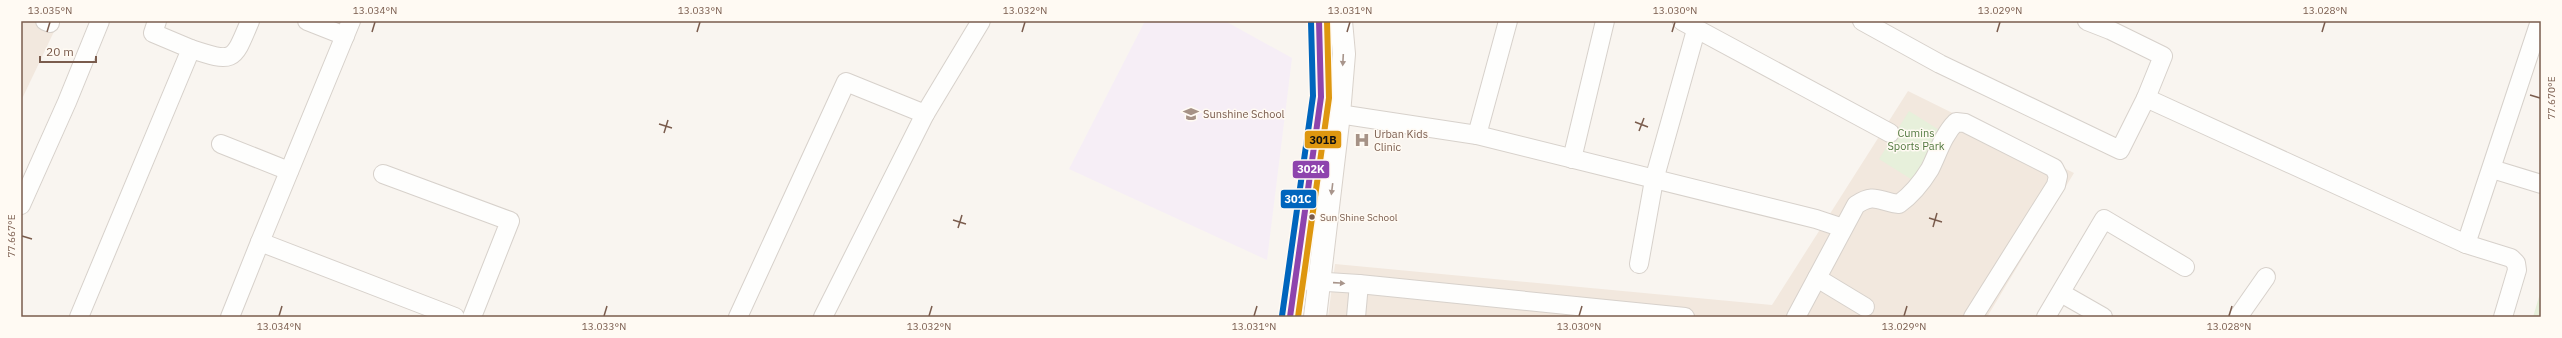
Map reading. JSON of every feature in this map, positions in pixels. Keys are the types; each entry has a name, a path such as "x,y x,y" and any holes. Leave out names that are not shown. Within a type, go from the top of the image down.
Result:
{"main road":[{"path":"1290,317 1321,97 1321,45 1318,21"},
{"path":"1315,317 1339,114 1344,54 1341,21"}],"street":[{"path":"21,205 67,102 100,21"},
{"path":"157,21 152,33 191,49 221,59 230,56 238,50 250,21"},
{"path":"230,317 348,29 307,21"},
{"path":"823,317 925,114 981,21"},
{"path":"1477,135 1508,21"},
{"path":"1572,159 1605,21"},
{"path":"1862,21 1940,64 2120,150 2146,98 2163,56 2110,30 2086,21"},
{"path":"2466,244 2540,21"},
{"path":"1639,264 1654,180 1689,26 1890,132"},
{"path":"79,317 191,49"},
{"path":"738,317 846,82 925,114"},
{"path":"2146,98 2466,244 2511,258 2516,263 2517,270 2503,317"},
{"path":"1339,114 1477,135 1816,219 1843,228"},
{"path":"1796,317 1856,205 1865,199 1876,197 1889,203 1898,204 1907,198 1929,170 1950,128 1956,122 1965,123 2054,168 2058,176 2056,185 1973,317"},
{"path":"221,144 289,171"},
{"path":"2492,169 2541,184"},
{"path":"383,174 510,221 472,317"},
{"path":"2046,317 2062,293 2104,219 2185,267"},
{"path":"260,242 455,317"},
{"path":"2238,317 2266,277"},
{"path":"1817,278 1865,307"},
{"path":"1295,280 1359,284 1685,317"},
{"path":"1356,317 1359,284"},
{"path":"2062,293 2103,317"}],"shaded area":[{"path":"21,21 59,21 21,101"},
{"name":"Sunshine School","path":"1145,21 1225,21 1292,58 1267,260 1069,169"},
{"path":"1908,91 2074,173 1987,317 1328,317 1335,264 1772,305"}],"green space":[{"name":"Cumins Sports Park","path":"1909,111 1944,133 1914,181 1879,159"},
{"path":"2541,290 2541,317 2533,317"}],"transit line":[{"name":"302K","path":"1290,317 1321,97 1319,21"},
{"name":"301B","path":"1298,317 1329,98 1327,21"},
{"name":"301C","path":"1282,316 1313,96 1311,22"}],"place":[{"name":"Sunshine School","path":"1191,114"},
{"name":"Urban Kids Clinic","path":"1362,140"},
{"name":"Sun Shine School","path":"1312,217"}]}
